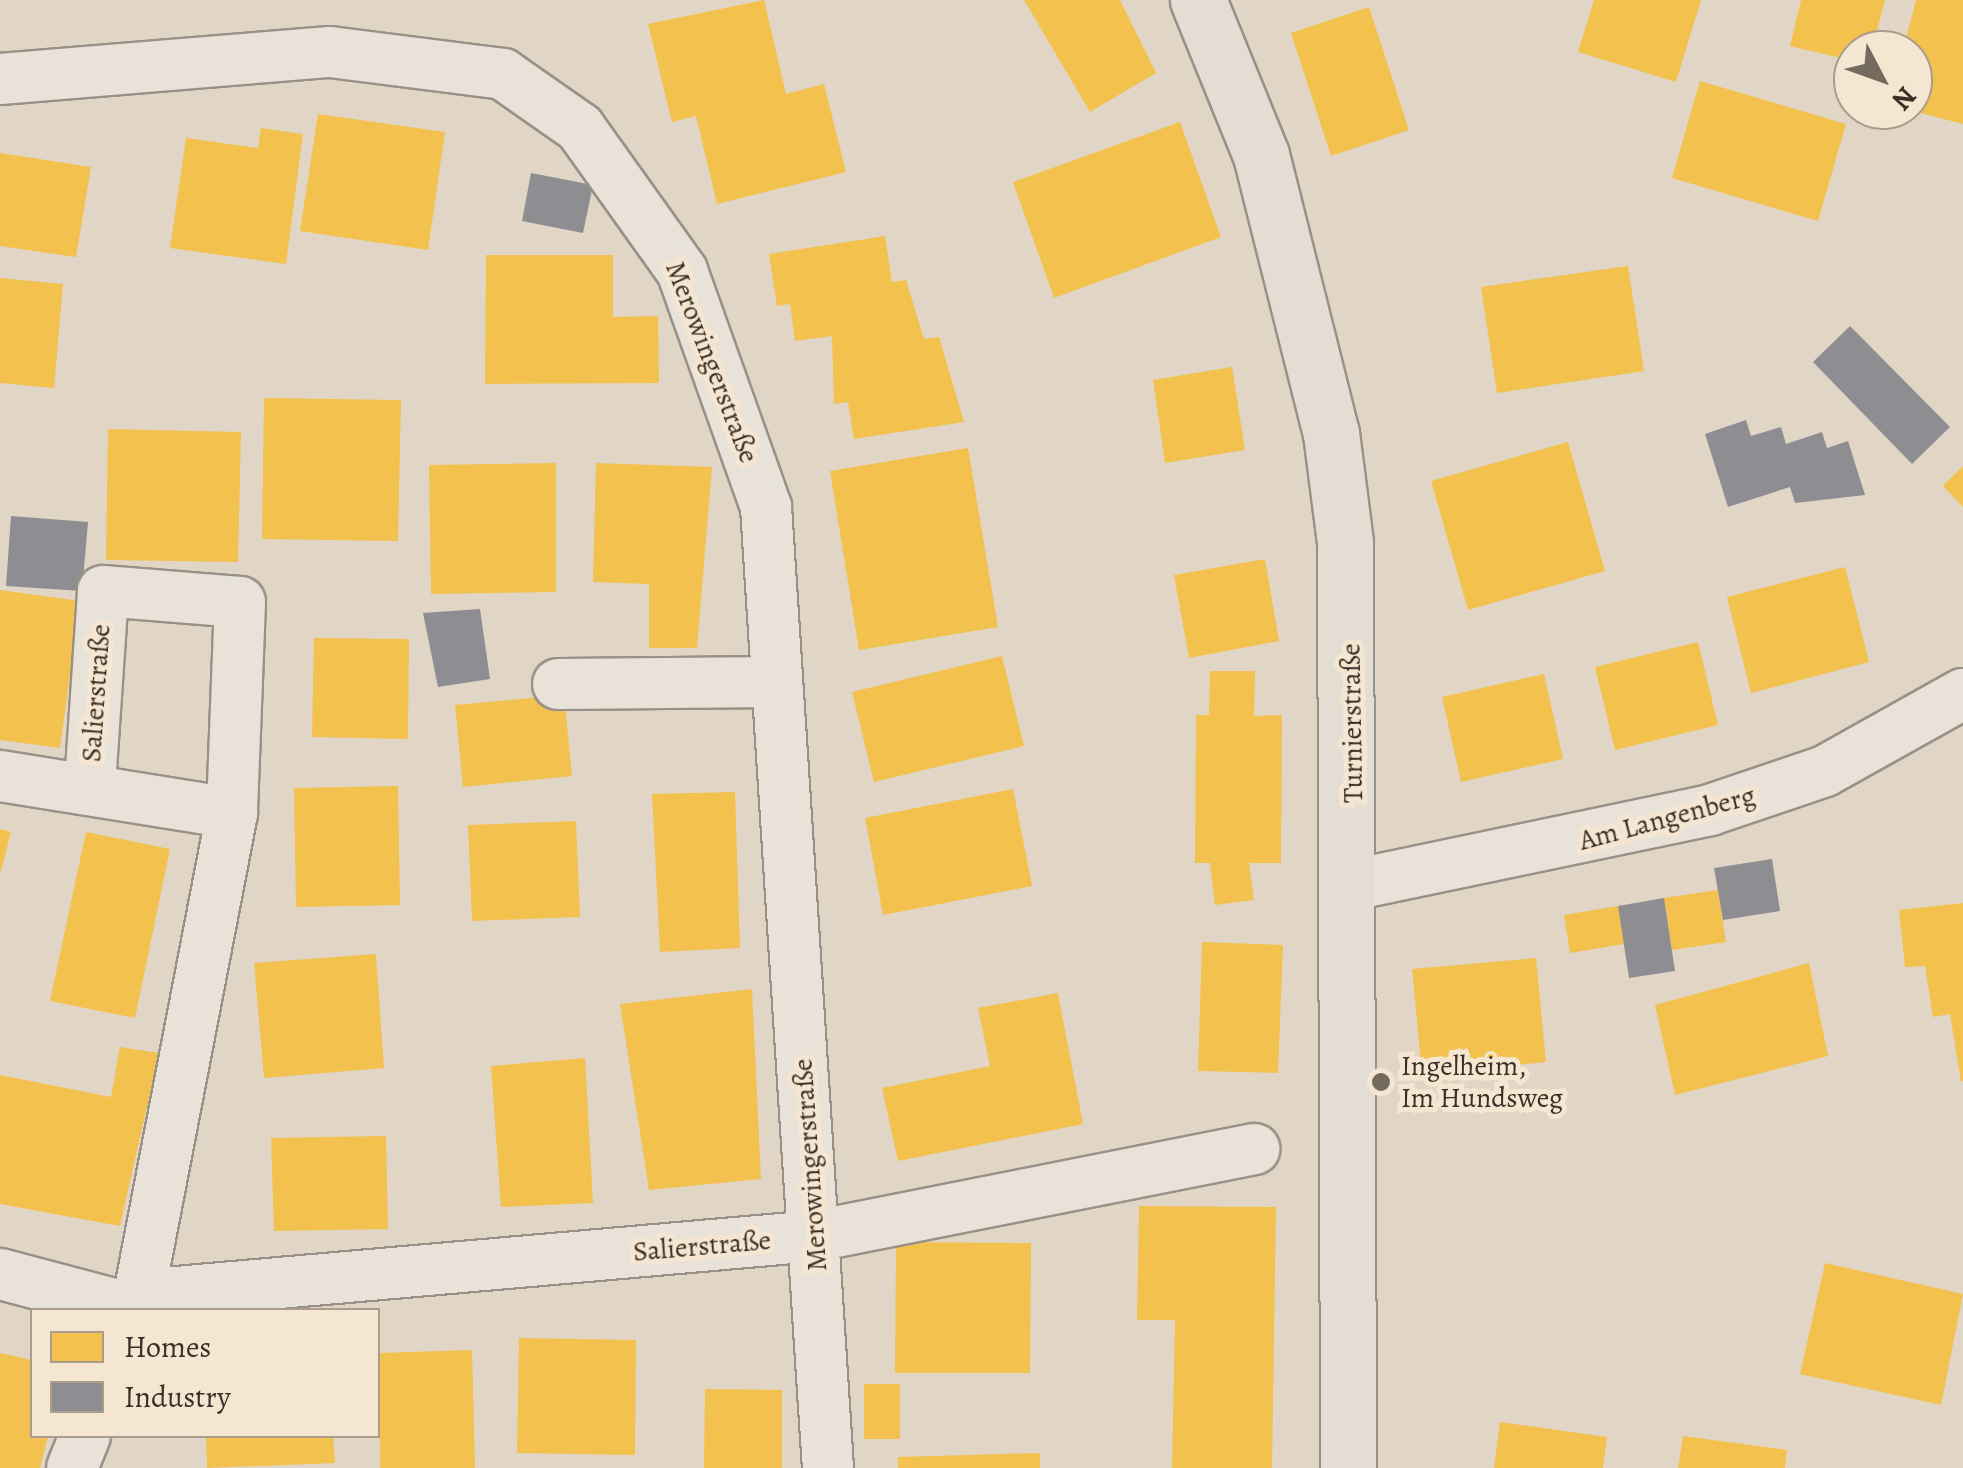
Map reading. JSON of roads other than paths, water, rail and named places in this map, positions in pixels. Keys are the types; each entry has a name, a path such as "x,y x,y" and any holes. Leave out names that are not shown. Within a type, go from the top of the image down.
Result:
{"main road":[{"name":"Turnierstraße","path":"1198,0 1261,155 1331,433 1352,656 1348,1468"}],"street":[{"name":"Merowingerstraße","path":"0,79 330,52 404,55 503,74 580,128 682,271 717,360 766,506 828,1468"},
{"name":"Salierstraße","path":"90,784 104,591 240,602 232,813 138,1305"},
{"path":"558,684 778,682"},
{"name":"Am Langenberg","path":"1352,885 1710,810 1825,771 1963,694"},
{"name":"Salierstraße","path":"0,776 90,784 232,813"},
{"name":"Salierstraße","path":"0,1274 138,1305 815,1236 1254,1148"},
{"path":"72,1468 84,1438"}],"place":[{"name":"Ingelheim, Im Hundsweg","path":"1381,1082"}]}
